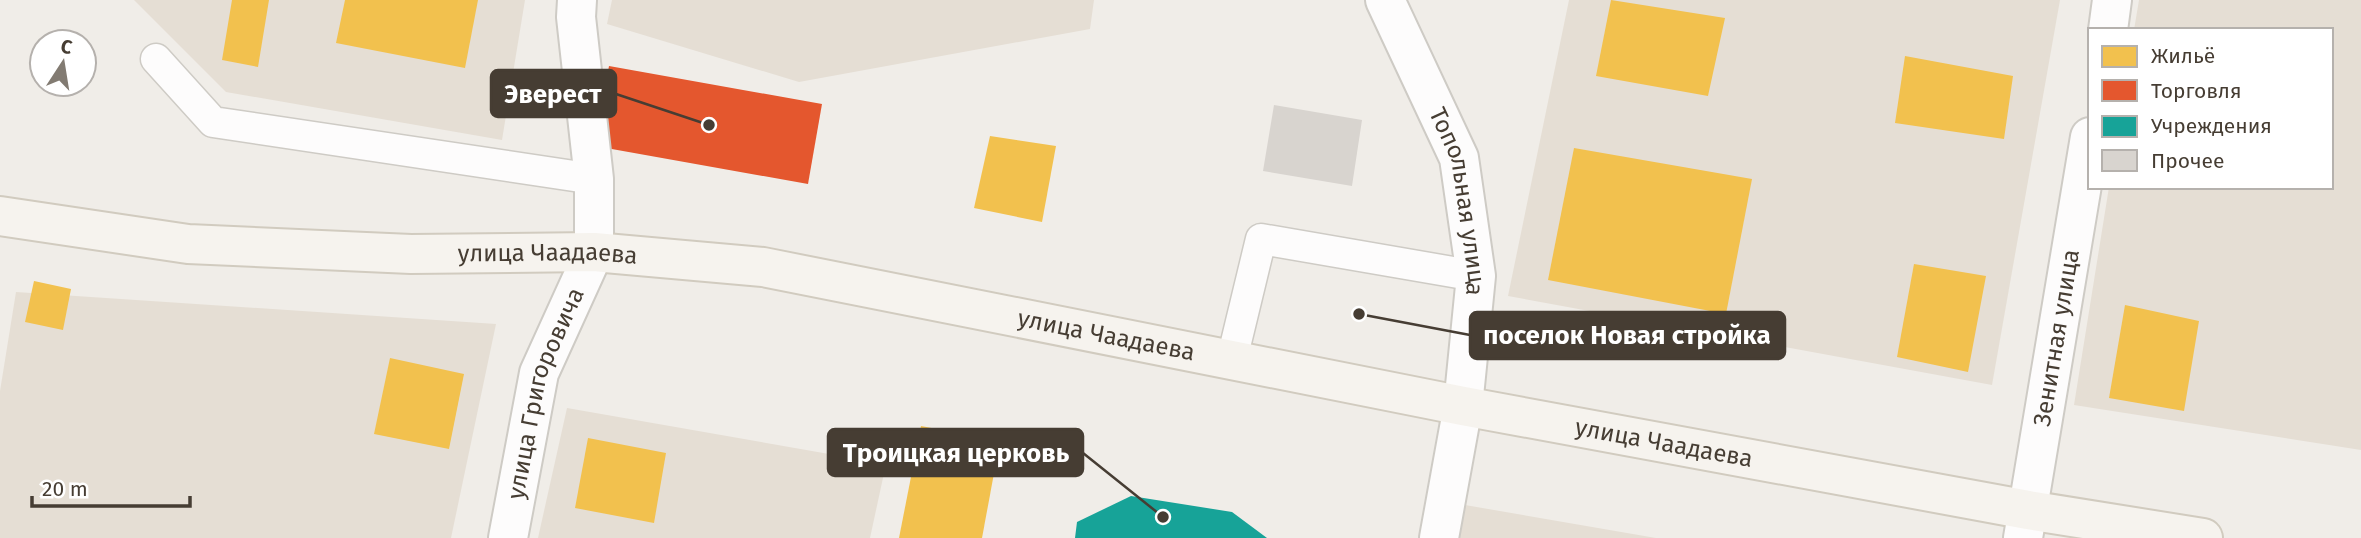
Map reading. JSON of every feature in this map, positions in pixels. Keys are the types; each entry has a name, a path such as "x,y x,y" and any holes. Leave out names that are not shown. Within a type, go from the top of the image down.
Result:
{"street":[{"name":"улица Григоровича","path":"508,538 539,373 594,252 594,180 576,17 577,0"},
{"name":"Топольная улица","path":"1385,0 1459,159 1476,276 1463,406 1439,538"},
{"path":"2108,28 2112,0"},
{"name":"Зенитная улица","path":"2025,524 2088,149"},
{"name":"улица Чаадаева","path":"0,216 188,244 411,254 594,252 763,267 1463,406 2025,524 2203,538"}],"lane":[{"path":"156,59 213,122 594,180"},
{"path":"1232,359 1262,239 1476,276"}],"shaded area":[{"path":"134,0 525,0 502,140 226,92"},
{"path":"612,0 1094,0 1090,29 799,82 607,24"},
{"path":"1569,0 2060,0 1992,385 1508,296"},
{"path":"2139,0 2361,0 2361,450 2074,405 2109,189 2333,189 2333,28 2134,28"},
{"path":"16,292 496,324 451,538 0,538 0,391"},
{"path":"567,408 886,464 870,538 538,538"},
{"path":"1465,505 1656,538 1459,538"}],"building: Жильё":[{"path":"232,0 269,0 258,67 222,60"},
{"path":"345,0 478,0 465,68 336,43"},
{"path":"1611,0 1725,18 1708,96 1596,76"},
{"path":"1905,56 2013,76 2004,139 1895,123"},
{"path":"990,136 1056,146 1042,222 974,208"},
{"path":"1574,148 1752,179 1726,314 1548,280"},
{"path":"1914,264 1986,276 1968,372 1897,357"},
{"path":"34,281 71,289 63,330 25,322"},
{"path":"2125,305 2199,321 2184,411 2109,398"},
{"path":"390,358 464,374 449,449 374,434"},
{"path":"921,426 1000,441 982,538 899,538"},
{"path":"588,438 666,453 654,523 575,508"}],"building: Торговля":[{"path":"609,66 822,104 808,184 595,146"}],"building: Учреждения":[{"path":"1131,496 1232,512 1267,538 1075,538 1077,522"}],"building: Прочее":[{"path":"1274,105 1362,120 1352,186 1263,171"}],"place":[{"name":"Эверест","path":"709,125"},
{"name":"поселок Новая стройка","path":"1359,314"},
{"name":"Троицкая церковь","path":"1163,517"}]}
